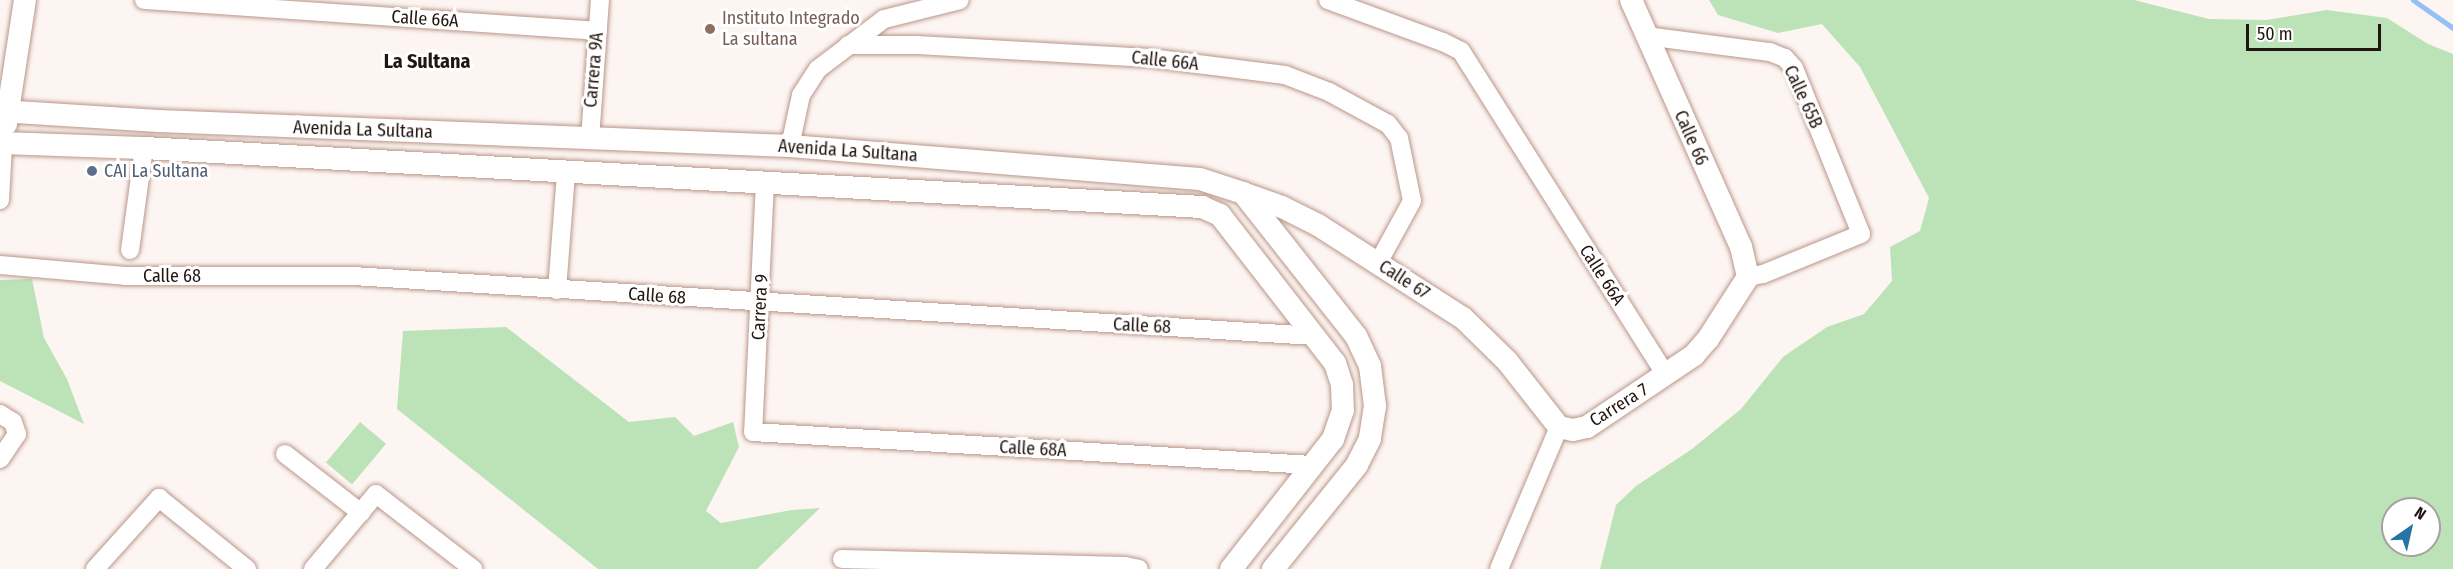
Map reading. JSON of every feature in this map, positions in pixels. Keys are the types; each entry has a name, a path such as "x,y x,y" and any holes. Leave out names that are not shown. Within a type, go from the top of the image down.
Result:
{"street":[{"path":"0,200 4,111 25,0"},
{"name":"Calle 66A","path":"144,0 597,31"},
{"name":"Carrera 9A","path":"590,139 600,0"},
{"path":"790,146 801,95 818,69 884,19 960,0"},
{"name":"Calle 66A","path":"1328,0 1443,42 1461,51 1666,375"},
{"name":"Calle 66","path":"1631,0 1741,247 1748,277"},
{"name":"Calle 65B","path":"1646,36 1770,52 1785,58 1794,68 1861,234 1763,274 1748,277"},
{"name":"Calle 66A","path":"848,45 918,45 1150,58 1285,75 1329,92 1388,124 1399,138 1412,201 1378,263"},
{"name":"Avenida La Sultana","path":"4,111 171,122 790,146 1200,180 1243,193"},
{"name":"Avenida La Sultana","path":"2,143 144,148 566,174 765,182 1202,207 1220,215"},
{"path":"130,250 144,148"},
{"path":"556,290 566,174"},
{"name":"Carrera 9","path":"753,432 765,182"},
{"path":"1231,569 1333,439 1343,410 1342,385 1335,363 1220,215 1243,193 1356,336 1370,366 1375,406 1370,439 1357,465 1273,569"},
{"name":"Calle 67","path":"1243,193 1282,207 1318,225 1463,318 1507,361 1559,427"},
{"name":"Calle 68","path":"0,265 125,276 353,276 1314,336"},
{"name":"Carrera 7","path":"1559,427 1573,430 1587,427 1694,355 1708,339 1748,277"},
{"path":"0,414 13,422 17,428 17,434 0,459"},
{"path":"1499,569 1559,427"},
{"name":"Calle 68A","path":"753,432 1312,465"},
{"path":"285,454 361,513"},
{"path":"314,569 376,494 473,569"},
{"path":"102,567 159,498 247,569"},
{"path":"842,559 1125,566 1139,569"}],"green space":[{"path":"1709,0 2134,0 2209,19 2266,20 2327,10 2387,18 2428,44 2453,54 2453,569 1600,569 1616,505 1636,486 1692,449 1741,409 1783,357 1827,327 1864,314 1892,281 1890,247 1920,231 1929,198 1860,67 1822,24 1778,33 1718,15"},
{"path":"32,279 44,338 67,379 84,424 0,381 0,280"},
{"path":"506,327 629,422 675,417 694,436 733,422 739,447 706,511 721,523 792,510 820,508 757,569 598,569 397,409 403,331"},
{"path":"360,422 386,444 352,484 326,463"}],"waterway":[{"path":"2413,0 2453,28"}],"place":[{"name":"Instituto Integrado La sultana","path":"710,29"},
{"name":"CAI La Sultana","path":"92,171"}],"district":[{"name":"La Sultana","path":"427,61"}]}
